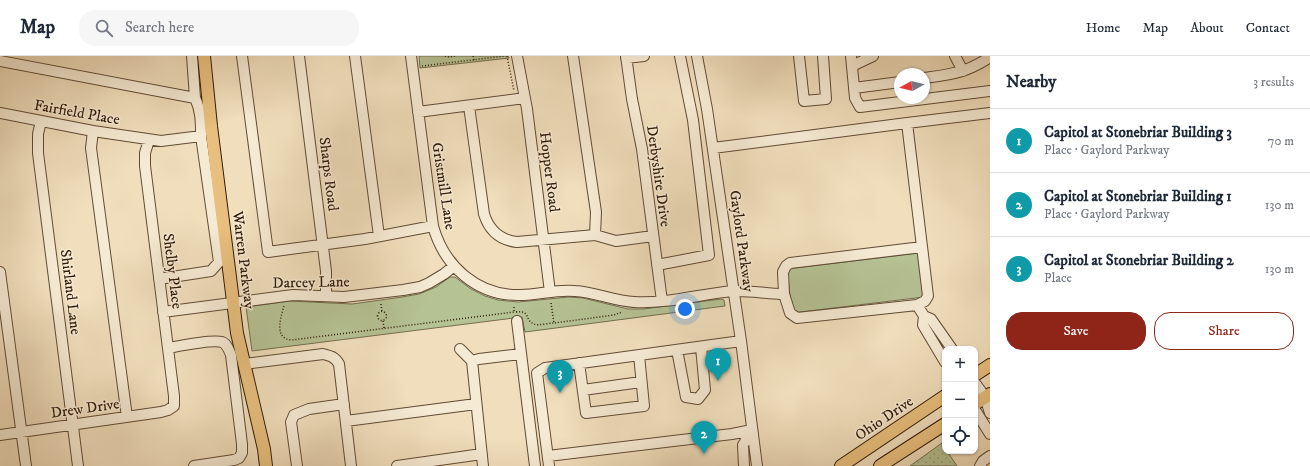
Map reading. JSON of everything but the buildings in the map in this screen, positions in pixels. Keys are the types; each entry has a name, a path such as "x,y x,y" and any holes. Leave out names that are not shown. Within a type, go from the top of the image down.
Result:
{"main road":[{"name":"Warren Parkway","path":"204,56 216,172 237,333 264,449 266,466"},
{"path":"978,374 990,365"},
{"path":"978,402 988,395"},
{"name":"Ohio Drive","path":"841,466 942,398"},
{"path":"880,466 942,426"}],"street":[{"path":"159,279 211,271 219,262 201,136 201,117 195,98 192,56"},
{"path":"242,56 268,252 323,245 432,226"},
{"name":"Sharps Road","path":"299,56 327,278 326,296"},
{"path":"355,56 379,236"},
{"name":"Gristmill Lane","path":"411,56 432,226 440,246 462,275 475,283 496,292 520,295 576,291 634,302 734,291 784,294"},
{"name":"Hopper Road","path":"517,56 520,99 543,239 550,292"},
{"path":"573,56 596,212 595,235"},
{"path":"626,57 644,56"},
{"path":"657,265 709,255 693,120 680,56"},
{"name":"Gaylord Parkway","path":"697,56 708,109 757,466"},
{"path":"799,56 804,101 826,98 823,56"},
{"path":"873,56 851,61 855,98 860,107 990,91"},
{"path":"955,56 963,71"},
{"name":"Derbyshire Drive","path":"626,57 632,99 642,149 662,300"},
{"path":"930,77 963,71 975,67 984,58"},
{"path":"0,61 195,98"},
{"path":"854,88 894,83"},
{"path":"978,92 990,84"},
{"path":"418,112 520,99"},
{"path":"470,106 482,209 488,225 496,234 508,240 517,242 595,235 616,241 653,236"},
{"name":"Fairfield Place","path":"0,113 92,131 160,142 201,136"},
{"path":"713,148 990,113"},
{"name":"Shirland Lane","path":"40,121 38,153 78,466"},
{"path":"907,123 928,296 925,301 917,305 797,318 790,313 784,294 783,272 786,266 790,263 922,247"},
{"path":"92,131 91,148 127,417"},
{"name":"Shelby Place","path":"149,140 145,153 144,166 168,348 174,406"},
{"name":"Darcey Lane","path":"163,312 293,295 354,297 410,289 433,281 454,266"},
{"path":"0,272 26,466"},
{"path":"917,305 924,316 931,319 950,346"},
{"path":"515,316 535,466"},
{"path":"924,316 923,326 942,357"},
{"path":"741,341 545,368 537,374 549,461 752,430"},
{"path":"168,348 222,342 228,347 230,355 242,453 239,458 234,460 194,466"},
{"path":"677,350 686,397 698,399 704,390 701,347"},
{"path":"460,349 472,361 483,466"},
{"path":"244,364 323,354 336,358 339,364 351,466"},
{"path":"472,361 521,354"},
{"path":"580,363 586,413 644,406 639,355"},
{"path":"583,390 641,382"},
{"path":"978,386 988,395 990,413"},
{"path":"297,466 291,422 294,414 309,409 344,404"},
{"path":"346,421 476,404"},
{"name":"Drew Drive","path":"0,435 161,412 174,406"},
{"path":"978,415 990,434"},
{"path":"744,466 743,445 752,430"},
{"path":"397,466 482,454"},
{"path":"980,466 983,461 990,456"}],"path":[{"path":"445,56 455,56"},
{"path":"473,56 474,60"},
{"path":"421,61 422,66 506,56 520,99"},
{"path":"551,303 554,323"},
{"path":"381,304 382,312 386,314 383,321 384,328"},
{"path":"284,306 279,323 280,330 287,340 384,328 515,316 522,311 526,313 532,324 536,325 614,315 622,312"},
{"path":"514,306 515,316"},
{"path":"382,312 378,314 378,317 383,321"}],"green space":[{"path":"419,56 508,56 509,58 420,68"},
{"path":"919,253 924,297 792,313 787,269"},
{"path":"450,277 455,277 471,289 485,296 498,300 518,302 569,297 583,298 628,309 643,309 721,299 724,300 725,306 525,332 522,317 252,351 246,307 290,301 352,304 402,297 419,294 436,287"},
{"path":"942,443 942,454 949,454 957,466 910,466"}],"place":[{"name":"Capitol at Stonebriar Building 3","path":"718,381"},
{"name":"Capitol at Stonebriar Building 2","path":"560,393"},
{"name":"Capitol at Stonebriar Building 1","path":"704,454"}]}
